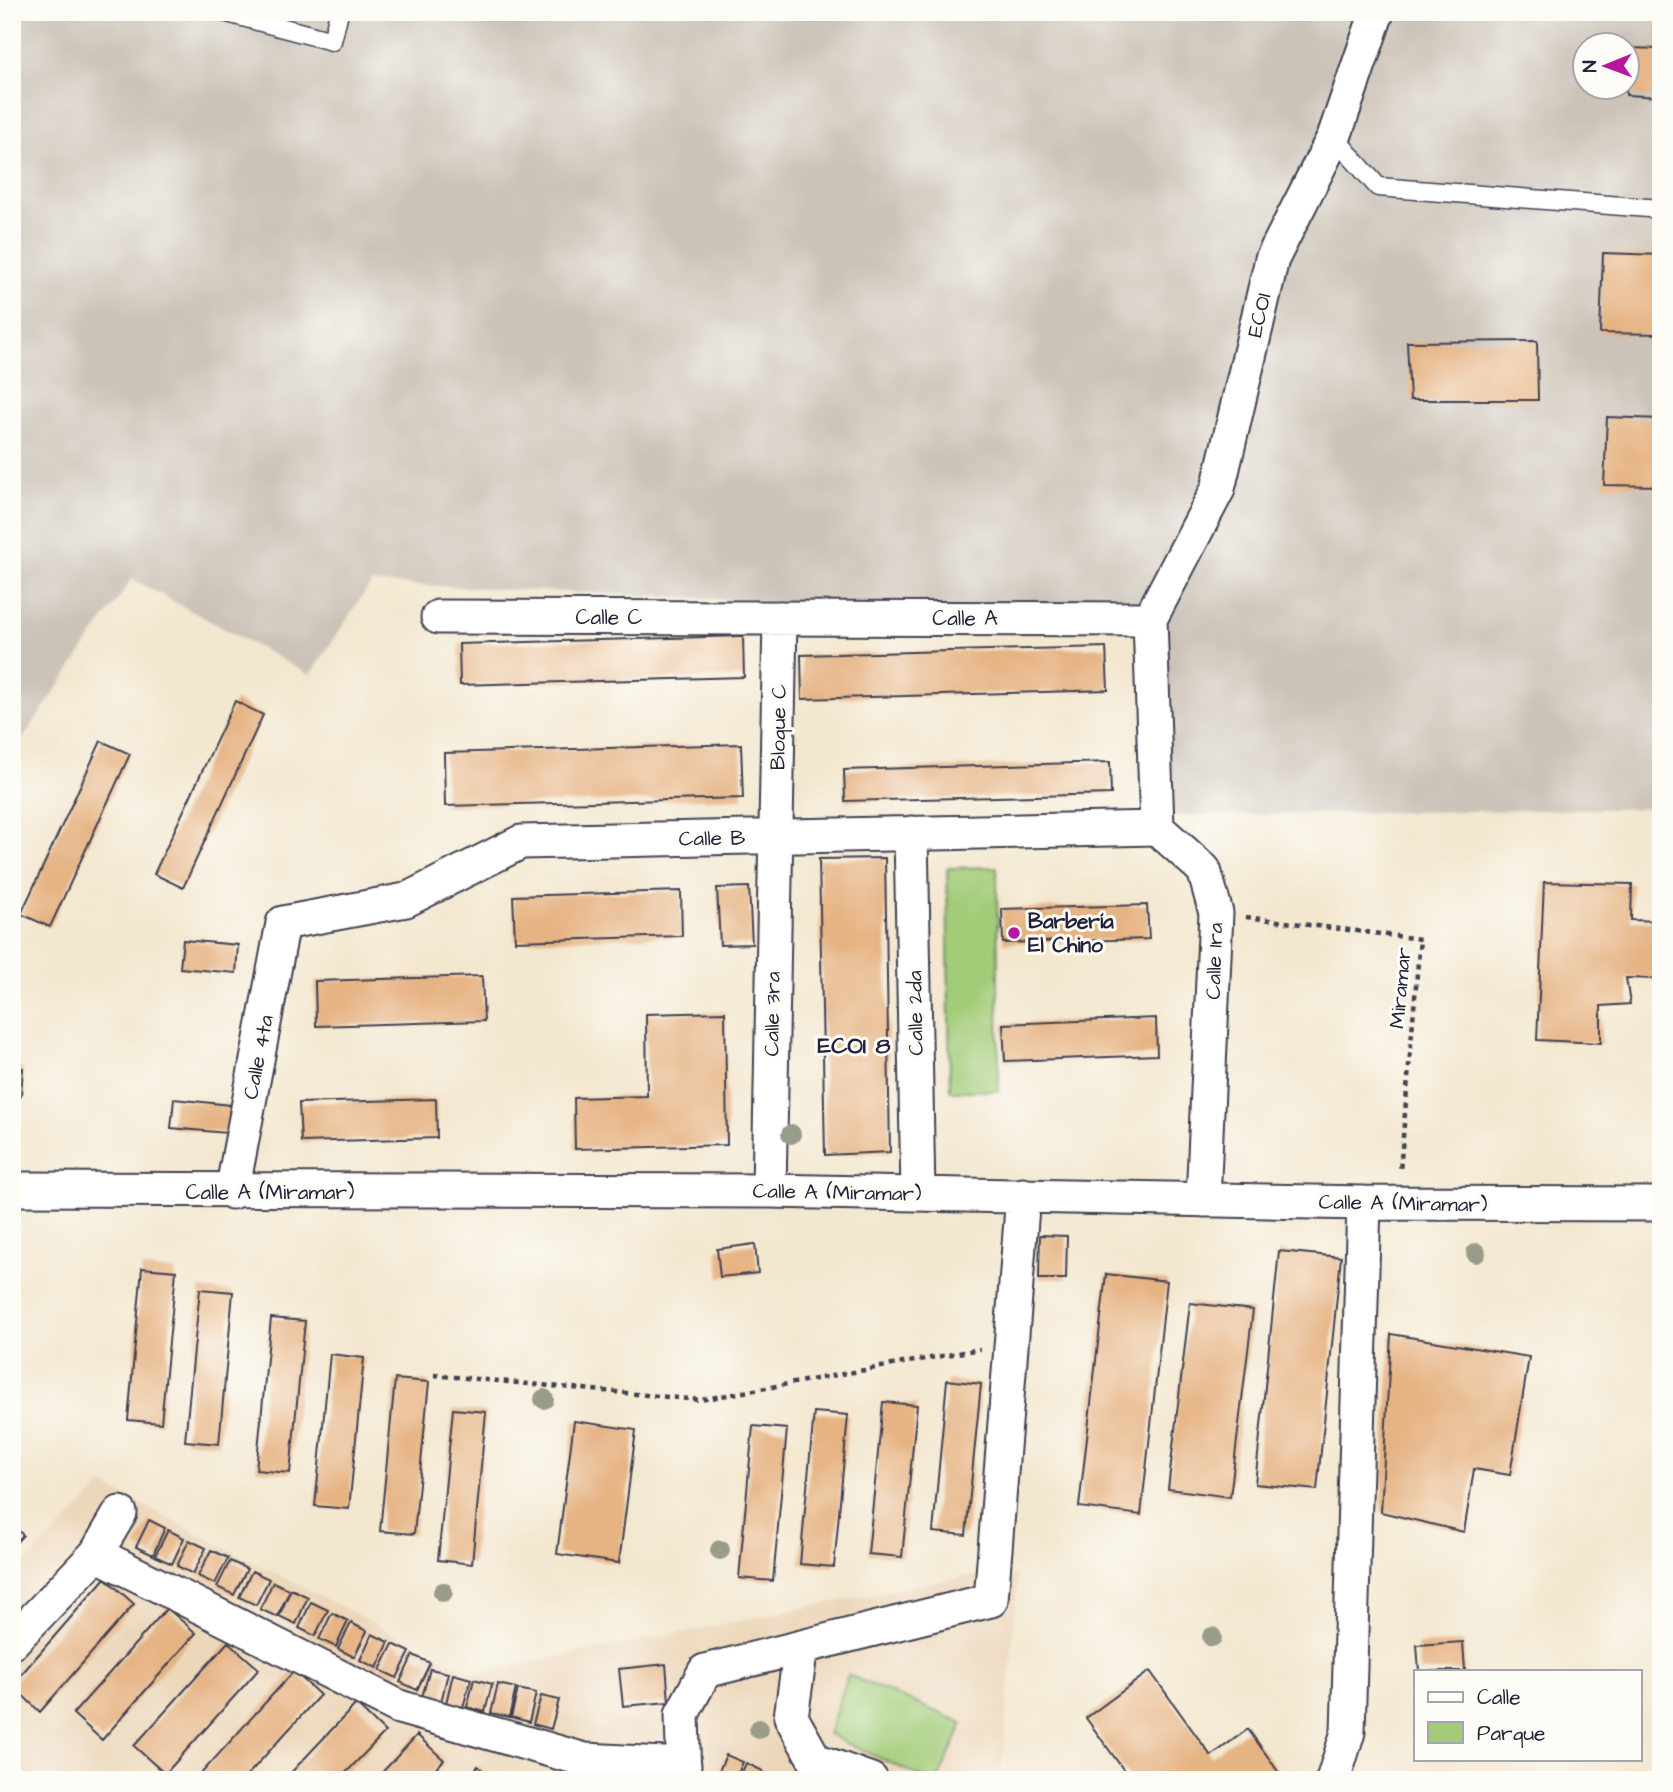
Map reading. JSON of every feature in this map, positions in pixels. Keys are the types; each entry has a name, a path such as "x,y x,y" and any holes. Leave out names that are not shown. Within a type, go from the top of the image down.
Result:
{"street":[{"name":"ECOI","path":"1150,619 1218,489 1272,259 1334,137 1377,12"},
{"name":"Calle C","path":"438,617 780,618"},
{"name":"Calle A","path":"780,618 1150,619"},
{"name":"Bloque C","path":"776,836 780,618"},
{"path":"1150,619 1157,828"},
{"name":"Calle B","path":"284,923 406,900 521,842 1157,828"},
{"name":"Calle 1ra","path":"1157,828 1204,870 1216,913 1203,1199"},
{"name":"Calle 2da","path":"911,833 918,1193"},
{"name":"Calle 3ra","path":"768,1191 776,836"},
{"name":"Calle 4ta","path":"232,1192 284,923"},
{"name":"Calle A (Miramar)","path":"12,1189 232,1192 768,1191 1364,1203 1661,1204"},
{"path":"96,1554 398,1707 584,1760 684,1772 682,1714 705,1671 991,1600 1023,1195"},
{"path":"1333,1780 1348,1732 1364,1203"},
{"path":"12,1642 96,1554 120,1513"},
{"path":"801,1647 791,1717 815,1760 871,1780"}],"lane":[{"path":"224,12 332,41 339,12"},
{"path":"1334,137 1378,187 1661,209"}],"path":[{"name":"Miramar","path":"1216,913 1420,939 1398,1203"},
{"path":"434,1375 700,1400 1012,1343"}],"shaded area":[{"path":"12,12 1661,12 1661,808 1157,816 1149,619 371,583 310,675 132,579 12,754"},
{"path":"103,1485 473,1674 965,1576 1018,1575 1003,1762 995,1780 12,1780 12,1576"}],"green space":[{"path":"997,867 999,1091 950,1091 947,868"},
{"path":"848,1675 963,1723 938,1780 928,1780 828,1735"}],"building":[{"path":"1657,12 1661,12 1661,38 1656,38"},
{"path":"1642,48 1661,49 1661,97 1642,96"},
{"path":"1603,253 1661,255 1661,334 1600,333"},
{"path":"1537,341 1538,400 1410,400 1407,342"},
{"path":"1607,417 1661,419 1661,486 1604,485"},
{"path":"1659,520 1661,557 1657,557"},
{"path":"743,636 744,677 460,685 459,644"},
{"path":"1106,647 1108,690 802,699 801,655"},
{"path":"235,701 263,715 183,888 154,874"},
{"path":"101,741 130,754 50,927 21,914"},
{"path":"741,744 743,798 445,806 444,753"},
{"path":"1110,762 1111,794 845,801 844,770"},
{"path":"885,858 890,1152 825,1155 819,859"},
{"path":"1544,882 1632,884 1631,920 1661,921 1661,979 1626,978 1630,1004 1601,1006 1601,1043 1537,1040"},
{"path":"749,887 752,944 720,945 717,888"},
{"path":"681,891 682,936 515,941 513,896"},
{"path":"1147,905 1149,939 1003,943 1002,909"},
{"path":"183,940 238,945 236,973 180,968"},
{"path":"482,976 484,1021 316,1026 315,981"},
{"path":"725,1012 727,1145 575,1149 574,1098 647,1096 646,1014"},
{"path":"1156,1018 1157,1055 1005,1061 1003,1024"},
{"path":"12,1067 23,1068 21,1096 12,1096"},
{"path":"174,1099 230,1105 227,1133 171,1128"},
{"path":"436,1099 437,1138 301,1142 299,1103"},
{"path":"1040,1235 1067,1236 1066,1279 1039,1279"},
{"path":"755,1244 758,1273 720,1277 717,1249"},
{"path":"1279,1251 1341,1257 1317,1490 1255,1484"},
{"path":"142,1268 176,1271 161,1423 128,1420"},
{"path":"1106,1274 1167,1281 1141,1515 1079,1507"},
{"path":"200,1289 233,1292 219,1444 185,1441"},
{"path":"1190,1303 1253,1310 1230,1497 1168,1489"},
{"path":"271,1318 305,1321 290,1473 256,1470"},
{"path":"1391,1334 1529,1357 1510,1475 1474,1469 1464,1532 1381,1512"},
{"path":"330,1354 364,1358 349,1509 315,1506"},
{"path":"395,1379 429,1382 414,1534 380,1531"},
{"path":"947,1380 981,1384 966,1535 933,1532"},
{"path":"883,1402 917,1405 902,1557 868,1554"},
{"path":"453,1409 486,1412 472,1564 438,1560"},
{"path":"814,1412 848,1415 834,1567 800,1564"},
{"path":"574,1421 636,1430 619,1563 557,1554"},
{"path":"753,1426 787,1429 773,1581 739,1578"},
{"path":"149,1520 165,1528 153,1555 136,1547"},
{"path":"12,1525 23,1535 12,1547"},
{"path":"168,1530 184,1538 172,1564 155,1556"},
{"path":"189,1540 206,1548 193,1574 177,1566"},
{"path":"211,1550 228,1558 215,1584 198,1576"},
{"path":"230,1561 247,1569 234,1595 217,1587"},
{"path":"252,1571 269,1579 256,1605 239,1597"},
{"path":"105,1578 134,1604 40,1712 12,1685"},
{"path":"273,1582 290,1590 277,1617 260,1609"},
{"path":"291,1589 308,1597 296,1624 279,1616"},
{"path":"311,1602 328,1610 315,1636 299,1628"},
{"path":"167,1608 196,1633 102,1740 73,1714"},
{"path":"332,1613 348,1621 336,1647 319,1639"},
{"path":"351,1623 367,1631 354,1657 338,1649"},
{"path":"372,1634 389,1642 377,1668 360,1660"},
{"path":"228,1642 259,1669 165,1774 134,1746"},
{"path":"1463,1642 1465,1670 1419,1670 1417,1645"},
{"path":"393,1644 410,1652 397,1678 380,1670"},
{"path":"413,1655 430,1663 417,1690 400,1682"},
{"path":"666,1664 669,1702 623,1706 619,1669"},
{"path":"430,1669 448,1673 441,1702 422,1697"},
{"path":"294,1671 320,1695 243,1780 201,1780 198,1777"},
{"path":"1150,1671 1211,1756 1248,1729 1284,1780 1131,1780 1086,1718"},
{"path":"453,1674 471,1679 463,1707 446,1703"},
{"path":"474,1679 492,1684 485,1712 467,1707"},
{"path":"498,1684 516,1688 509,1717 491,1713"},
{"path":"518,1689 536,1693 529,1722 511,1717"},
{"path":"541,1696 559,1700 551,1729 533,1724"},
{"path":"356,1704 385,1732 339,1780 284,1780"},
{"path":"417,1735 444,1760 425,1780 375,1780"},
{"path":"726,1755 743,1762 735,1780 715,1780"},
{"path":"746,1763 763,1771 759,1780 739,1780"},
{"path":"478,1766 493,1780 466,1780"},
{"path":"766,1773 782,1780 763,1780"}],"place":[{"name":"Barbería El Chino","path":"1014,933"}],"district":[{"name":"ECOI 8","path":"854,1045"}]}
